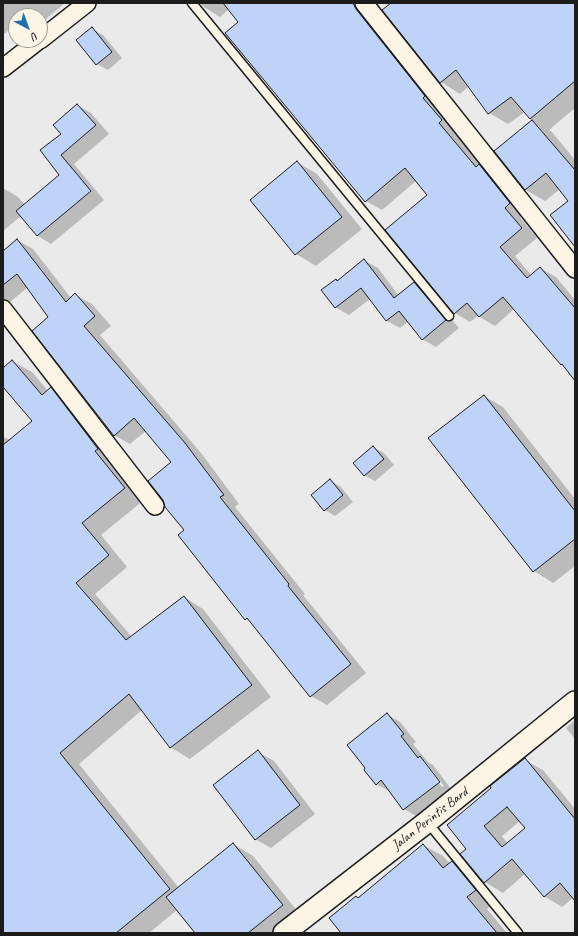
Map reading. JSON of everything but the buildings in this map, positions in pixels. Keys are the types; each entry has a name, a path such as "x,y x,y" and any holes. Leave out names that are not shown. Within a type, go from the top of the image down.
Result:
{"street":[{"path":"48,34 87,3"},
{"path":"364,3 575,269"},
{"path":"3,68 29,48"},
{"path":"3,309 155,506"},
{"name":"Jalan Perintis Bard","path":"284,933 427,822 575,702"}],"lane":[{"path":"192,3 449,316"},
{"path":"427,822 518,933"}]}
